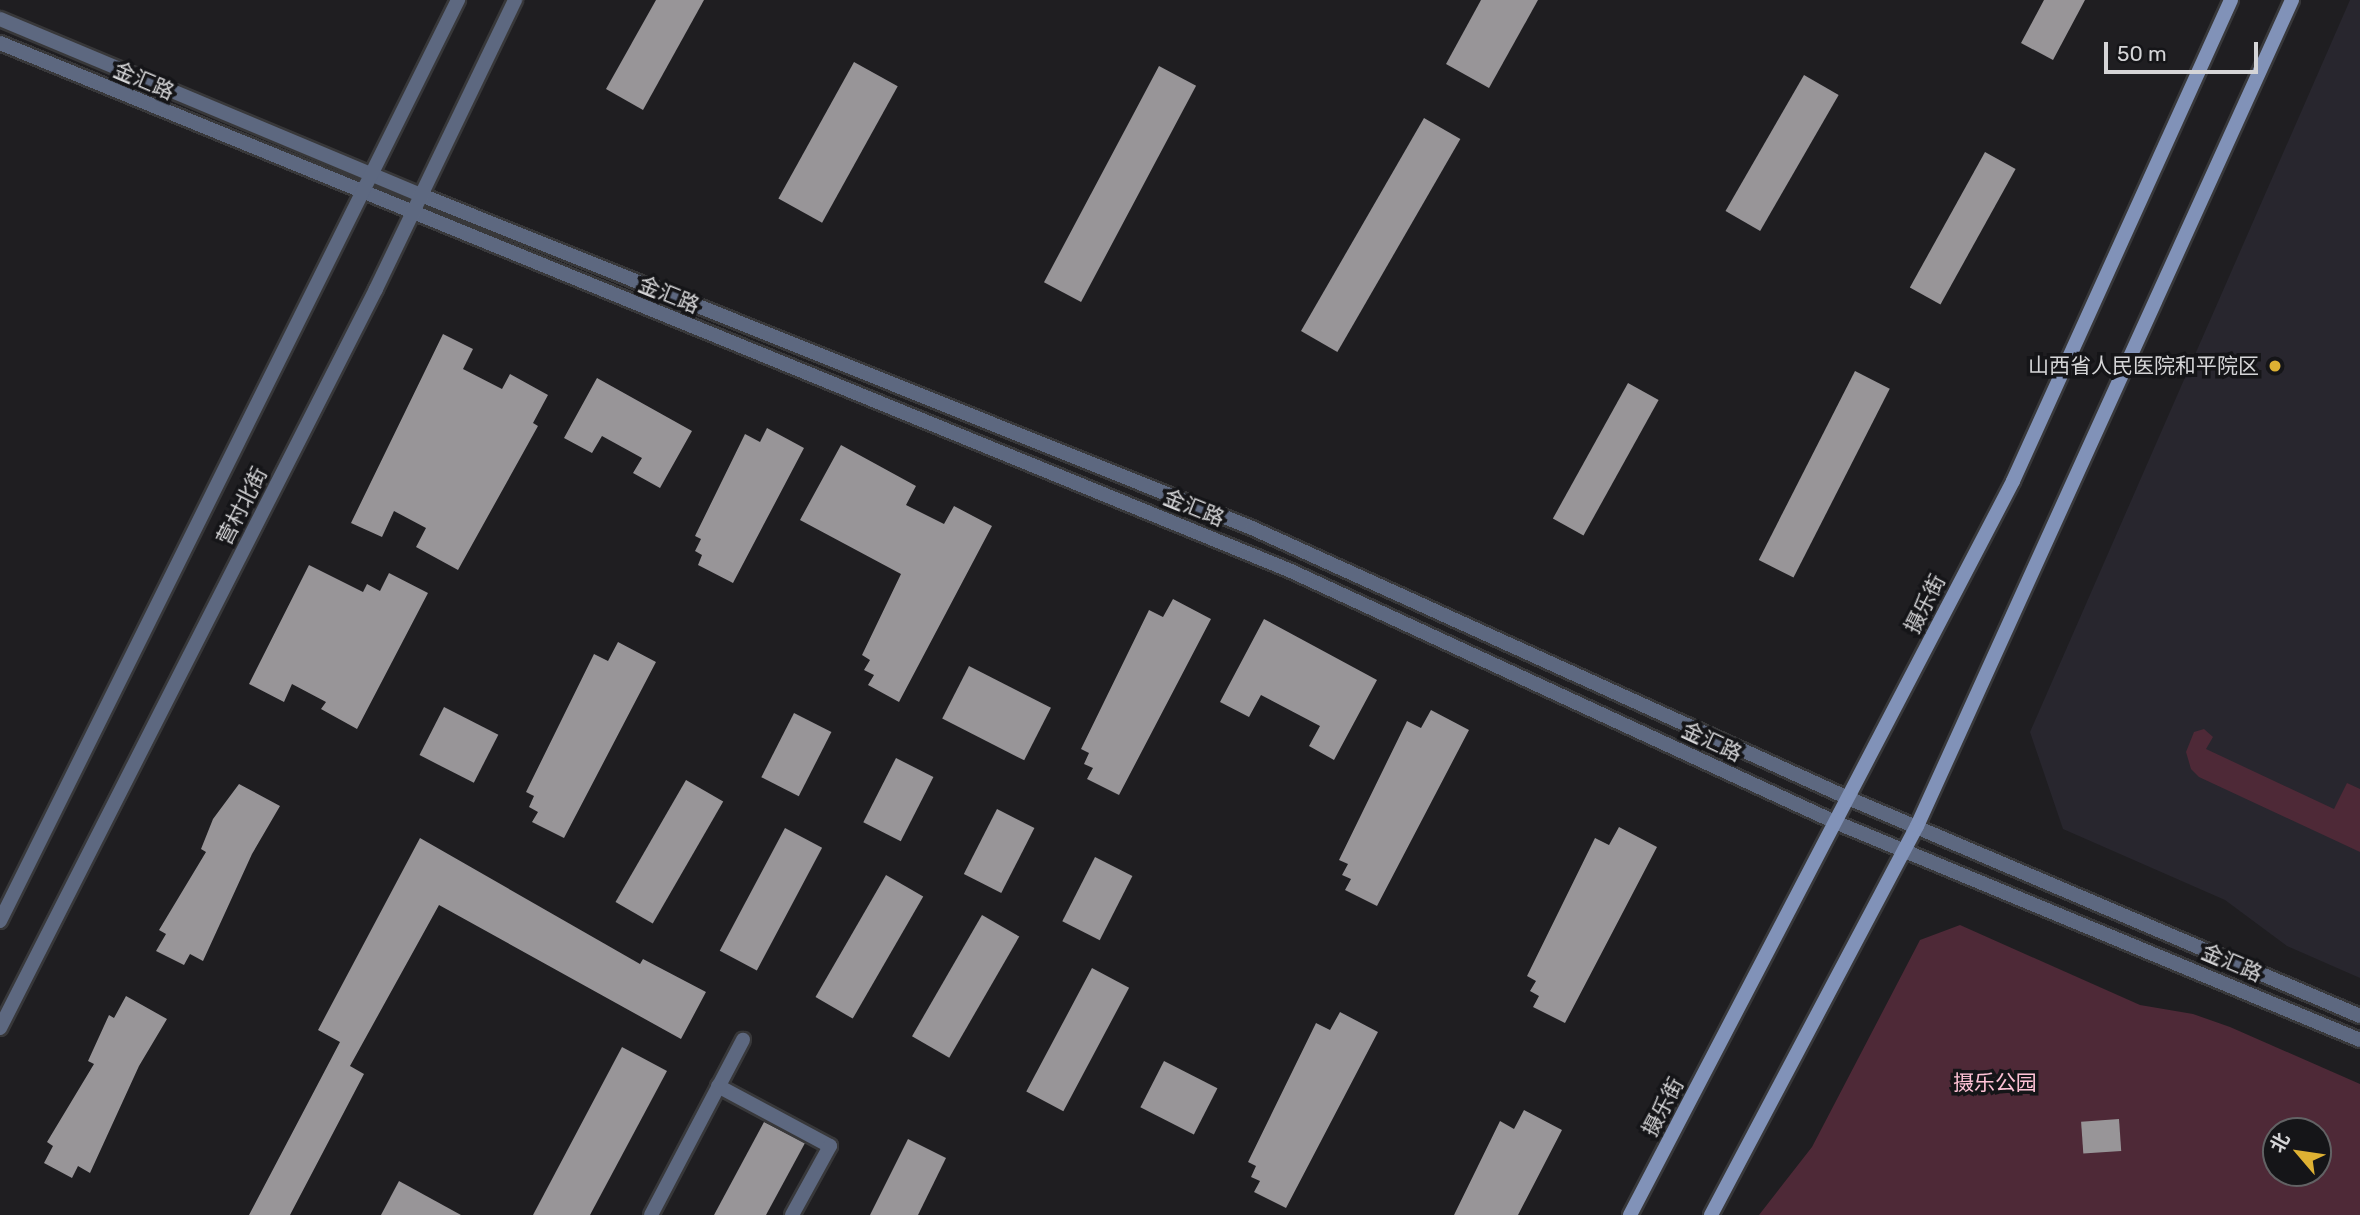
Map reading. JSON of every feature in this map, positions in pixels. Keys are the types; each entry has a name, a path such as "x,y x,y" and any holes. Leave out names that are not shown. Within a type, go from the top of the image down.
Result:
{"main road":[{"name":"摄乐街","path":"1630,1215 2013,481 2231,0"},
{"path":"1711,1215 1917,826 2292,0"}],"street":[{"name":"营村北街","path":"0,921 457,0"},
{"name":"营村北街","path":"0,1028 412,214 515,0"},
{"name":"金汇路","path":"0,19 421,195 1252,528 1848,798 2360,1016"},
{"name":"金汇路","path":"0,43 361,194 1291,571 1835,822 2360,1040"},
{"path":"651,1215 743,1040"},
{"path":"718,1086 830,1146 792,1215"}],"shaded area":[{"name":"山西省人民医院和平院区","path":"2350,0 2360,0 2360,978 2287,946 2225,900 2063,829 2030,732"}],"green space":[{"path":"2204,729 2213,737 2206,749 2334,809 2347,783 2360,789 2360,852 2199,777 2191,769 2186,752 2194,732"},
{"name":"摄乐公园","path":"1960,925 2140,1005 2193,1014 2230,1027 2360,1084 2360,1215 1759,1215 1812,1147 1920,940"}],"building":[{"path":"656,0 704,0 643,110 606,89"},
{"path":"1481,0 1538,0 1489,88 1446,64"},
{"path":"2044,0 2085,0 2053,60 2021,43"},
{"path":"854,62 898,86 822,223 778,198"},
{"path":"1159,66 1196,86 1081,302 1044,282"},
{"path":"1804,75 1839,95 1760,231 1726,211"},
{"path":"1424,118 1460,139 1337,352 1301,331"},
{"path":"1985,152 2016,169 1940,305 1910,288"},
{"path":"443,334 473,349 463,369 502,389 510,374 548,395 533,423 538,426 458,570 416,547 426,528 394,511 382,537 351,523"},
{"path":"1855,371 1890,389 1794,578 1759,560"},
{"path":"597,378 692,431 660,488 633,473 642,458 602,436 592,453 564,438"},
{"path":"1628,383 1659,400 1583,536 1553,519"},
{"path":"767,428 804,448 733,583 698,565 702,555 695,551 701,539 695,536 745,434 760,442"},
{"path":"841,445 916,486 906,505 944,524 954,506 992,526 899,702 868,685 874,675 864,670 870,660 862,655 901,574 800,520"},
{"path":"309,565 363,592 367,584 380,591 389,573 428,593 357,729 321,709 326,702 292,684 284,702 249,684"},
{"path":"1173,599 1211,619 1119,795 1087,779 1093,768 1084,764 1089,753 1081,749 1149,610 1163,617"},
{"path":"1264,619 1377,680 1334,760 1309,746 1320,726 1261,695 1249,717 1220,702"},
{"path":"618,642 656,662 564,838 532,822 538,812 529,807 534,796 526,792 594,654 608,661"},
{"path":"969,666 1051,708 1024,760 942,719"},
{"path":"444,707 498,735 474,783 419,755"},
{"path":"1431,710 1469,730 1377,906 1345,890 1351,879 1342,875 1348,864 1339,860 1407,721 1421,728"},
{"path":"794,713 831,732 799,796 761,777"},
{"path":"896,758 933,777 901,841 863,822"},
{"path":"686,780 723,802 653,924 616,902"},
{"path":"239,784 280,806 252,854 203,961 190,954 184,965 156,951 166,934 159,930 206,852 201,849 213,819"},
{"path":"997,809 1034,828 1001,893 964,874"},
{"path":"1619,827 1657,847 1565,1023 1533,1007 1539,996 1530,991 1536,981 1527,976 1595,838 1609,845"},
{"path":"785,828 822,848 757,970 720,951"},
{"path":"420,838 640,964 643,959 706,992 681,1039 439,905 350,1066 364,1074 290,1215 249,1215 340,1042 318,1030"},
{"path":"1095,857 1132,876 1100,940 1062,921"},
{"path":"886,875 923,896 853,1019 816,997"},
{"path":"982,915 1019,936 949,1058 912,1036"},
{"path":"1092,968 1129,988 1063,1111 1026,1092"},
{"path":"126,996 167,1019 139,1066 90,1173 78,1166 72,1178 44,1163 53,1146 47,1142 94,1064 88,1061 109,1015 114,1018"},
{"path":"1340,1012 1378,1032 1286,1208 1254,1192 1260,1181 1251,1177 1256,1166 1248,1162 1316,1023 1330,1030"},
{"path":"622,1047 667,1071 590,1215 533,1215"},
{"path":"1164,1061 1217,1088 1194,1135 1140,1107"},
{"path":"1524,1110 1562,1130 1518,1215 1454,1215 1500,1121 1514,1129"},
{"path":"2119,1119 2121,1151 2083,1154 2081,1122"},
{"path":"764,1122 805,1143 766,1215 714,1215"},
{"path":"908,1139 946,1158 918,1215 870,1215"},
{"path":"399,1181 461,1215 381,1215"}],"place":[{"name":"山西省人民医院和平院区","path":"2275,366"}]}
